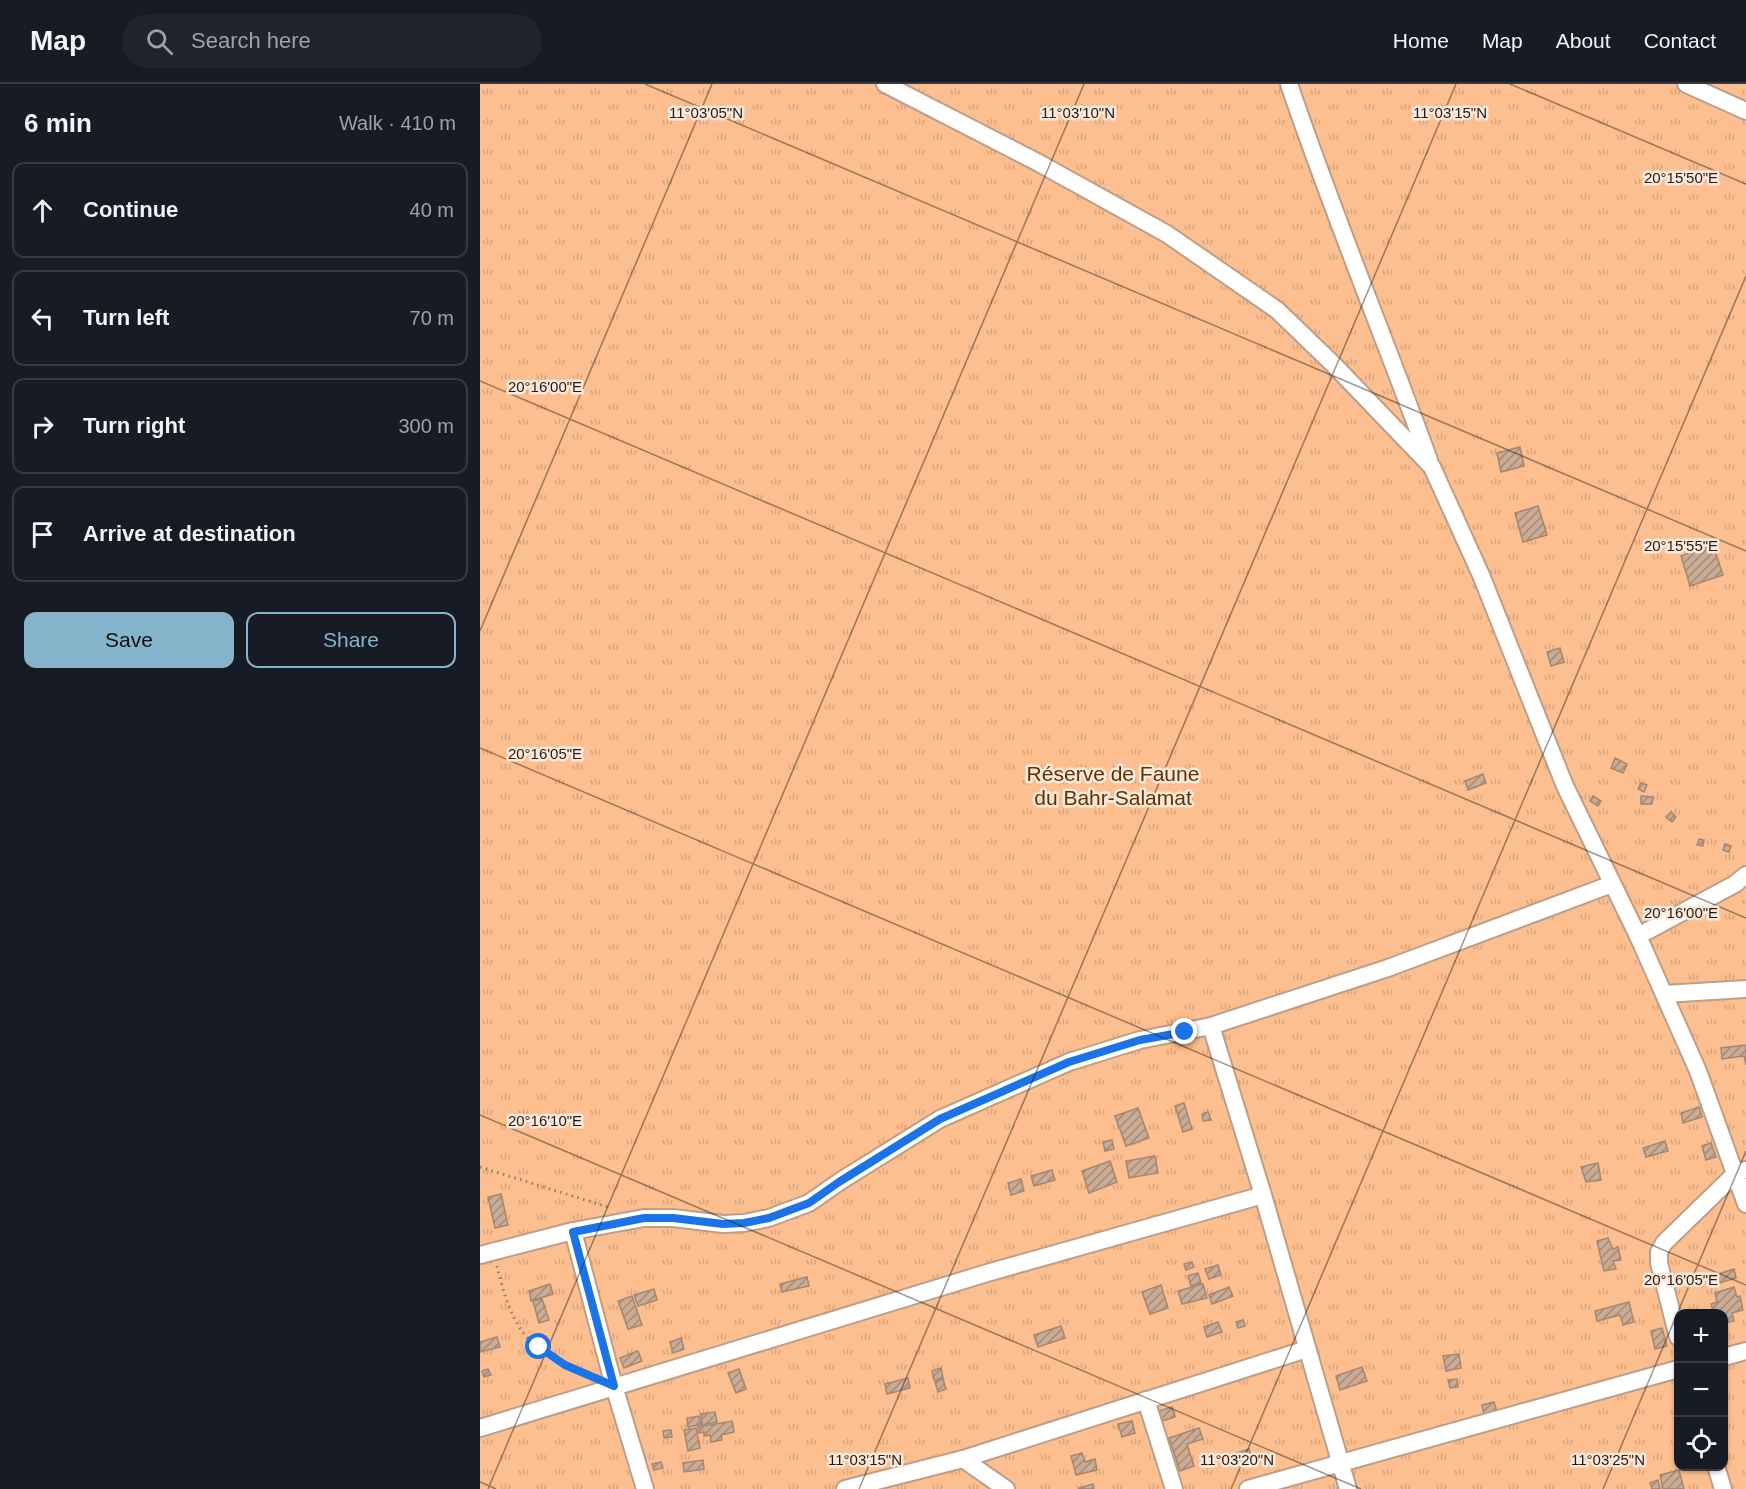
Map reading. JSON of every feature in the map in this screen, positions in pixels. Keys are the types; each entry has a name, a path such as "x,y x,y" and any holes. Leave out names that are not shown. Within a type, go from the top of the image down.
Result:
{"street":[{"path":"885,84 1037,162 1167,234 1277,310 1334,365 1432,467"},
{"path":"1289,84 1333,207 1432,467 1480,575 1565,786 1638,936 1698,1071 1741,1172 1746,1204"},
{"path":"1686,84 1746,111"},
{"path":"1638,936 1735,884 1746,875"},
{"path":"486,1253 644,1218 673,1218 723,1224 769,1218 809,1203 940,1119 1069,1062 1140,1040 1211,1026 1388,968 1612,884"},
{"path":"1664,994 1746,989"},
{"path":"1211,1026 1263,1195 1348,1489"},
{"path":"1674,1321 1659,1263 1659,1252 1664,1243 1741,1172"},
{"path":"480,1428 987,1273 1263,1195"},
{"path":"573,1232 614,1386 645,1489"},
{"path":"845,1489 963,1459 1307,1349"},
{"path":"1728,1356 1746,1351"},
{"path":"1248,1489 1674,1370"},
{"path":"1146,1400 1174,1489"},
{"path":"963,1459 1006,1489"},
{"path":"1717,1471 1723,1489"}],"path":[{"path":"480,1167 612,1209"},
{"path":"486,1253 515,1320 525,1335 565,1365 614,1386"}],"green space":[{"name":"Réserve de Faune du Bahr-Salamat","path":"480,84 1746,84 1746,1489 480,1489"}],"building":[{"path":"1520,447 1524,466 1501,472 1497,453"},
{"path":"1538,506 1547,535 1523,542 1515,513"},
{"path":"1713,545 1723,575 1690,586 1681,556"},
{"path":"1560,648 1564,662 1551,666 1547,652"},
{"path":"1615,758 1627,764 1623,773 1611,768"},
{"path":"1483,774 1486,783 1468,790 1465,781"},
{"path":"1641,783 1647,785 1644,792 1638,789"},
{"path":"1593,796 1601,801 1598,806 1590,801"},
{"path":"1641,796 1653,797 1652,804 1641,804"},
{"path":"1671,812 1676,817 1672,822 1666,817"},
{"path":"1699,839 1704,840 1703,846 1697,845"},
{"path":"1725,844 1731,846 1729,852 1723,850"},
{"path":"1746,1045 1746,1065 1744,1056 1722,1059 1721,1048"},
{"path":"1184,1103 1192,1129 1183,1132 1175,1106"},
{"path":"1699,1107 1702,1117 1683,1123 1681,1113"},
{"path":"1138,1108 1149,1138 1126,1146 1115,1116"},
{"path":"1208,1112 1211,1120 1203,1121 1202,1114"},
{"path":"1112,1140 1114,1149 1105,1151 1103,1142"},
{"path":"1665,1141 1668,1151 1646,1157 1643,1148"},
{"path":"1711,1143 1716,1157 1706,1160 1702,1146"},
{"path":"1155,1156 1158,1173 1129,1178 1126,1161"},
{"path":"1110,1161 1117,1182 1089,1193 1082,1171"},
{"path":"1598,1163 1601,1180 1586,1182 1581,1167"},
{"path":"1052,1170 1055,1180 1034,1186 1031,1176"},
{"path":"1021,1179 1024,1191 1011,1195 1008,1183"},
{"path":"501,1194 508,1225 495,1228 488,1197"},
{"path":"1608,1238 1613,1249 1618,1247 1621,1260 1613,1261 1616,1269 1604,1271 1597,1241"},
{"path":"1192,1262 1194,1267 1186,1270 1184,1264"},
{"path":"1218,1265 1221,1275 1209,1279 1205,1269"},
{"path":"1734,1269 1736,1278 1710,1286 1709,1277"},
{"path":"1198,1273 1201,1283 1191,1286 1188,1276"},
{"path":"807,1277 809,1286 782,1292 780,1284"},
{"path":"550,1284 553,1294 531,1301 529,1291"},
{"path":"1203,1284 1207,1298 1182,1304 1178,1291"},
{"path":"1161,1285 1168,1308 1150,1314 1142,1292"},
{"path":"1229,1287 1233,1296 1212,1304 1209,1295"},
{"path":"1734,1287 1737,1297 1740,1296 1743,1310 1732,1313 1734,1321 1728,1322 1728,1309 1712,1309 1711,1304 1717,1302 1715,1293"},
{"path":"654,1289 657,1300 638,1306 634,1295"},
{"path":"632,1296 642,1325 628,1329 618,1301"},
{"path":"542,1299 549,1320 539,1323 533,1301"},
{"path":"1629,1302 1634,1322 1623,1325 1620,1315 1597,1321 1595,1311"},
{"path":"1243,1320 1245,1326 1238,1328 1236,1322"},
{"path":"1218,1322 1222,1332 1207,1337 1204,1327"},
{"path":"1061,1326 1065,1338 1038,1347 1034,1335"},
{"path":"1662,1328 1667,1346 1655,1349 1651,1331"},
{"path":"497,1337 500,1347 480,1352 480,1342"},
{"path":"681,1338 684,1349 673,1353 670,1342"},
{"path":"638,1351 642,1361 624,1368 620,1358"},
{"path":"1459,1354 1461,1368 1446,1371 1443,1356"},
{"path":"1362,1367 1367,1381 1340,1390 1336,1376"},
{"path":"941,1368 943,1378 934,1380 932,1371"},
{"path":"488,1369 491,1375 484,1377 482,1371"},
{"path":"739,1369 746,1389 736,1393 728,1373"},
{"path":"908,1378 910,1388 887,1394 885,1384"},
{"path":"943,1379 946,1389 938,1392 935,1382"},
{"path":"1457,1379 1458,1387 1450,1388 1448,1380"},
{"path":"1494,1402 1497,1412 1484,1415 1482,1405"},
{"path":"1172,1407 1175,1417 1162,1421 1159,1411"},
{"path":"715,1412 717,1422 702,1425 701,1414"},
{"path":"699,1416 701,1425 688,1427 687,1418"},
{"path":"732,1421 734,1432 721,1435 722,1440 711,1442 710,1435 704,1436 704,1432 699,1433 698,1427"},
{"path":"1132,1421 1135,1433 1122,1437 1118,1424"},
{"path":"696,1428 700,1448 688,1451 684,1430"},
{"path":"1199,1428 1203,1439 1187,1444 1194,1466 1180,1471 1169,1438"},
{"path":"671,1430 672,1437 664,1438 663,1431"},
{"path":"1249,1449 1252,1460 1237,1464 1234,1454"},
{"path":"1082,1453 1085,1462 1095,1459 1097,1470 1076,1475 1071,1456"},
{"path":"703,1460 704,1469 684,1472 683,1463"},
{"path":"661,1462 663,1468 654,1470 652,1464"},
{"path":"1679,1471 1684,1489 1663,1489 1660,1475"},
{"path":"1658,1480 1660,1489 1652,1489 1650,1483"},
{"path":"1093,1484 1094,1489 1079,1489 1079,1488"}],"route":[{"path":"539,1347 565,1365 614,1386 573,1232 644,1218 673,1218 723,1224 769,1218 809,1203 940,1119 1069,1062 1140,1040 1185,1032"}]}
